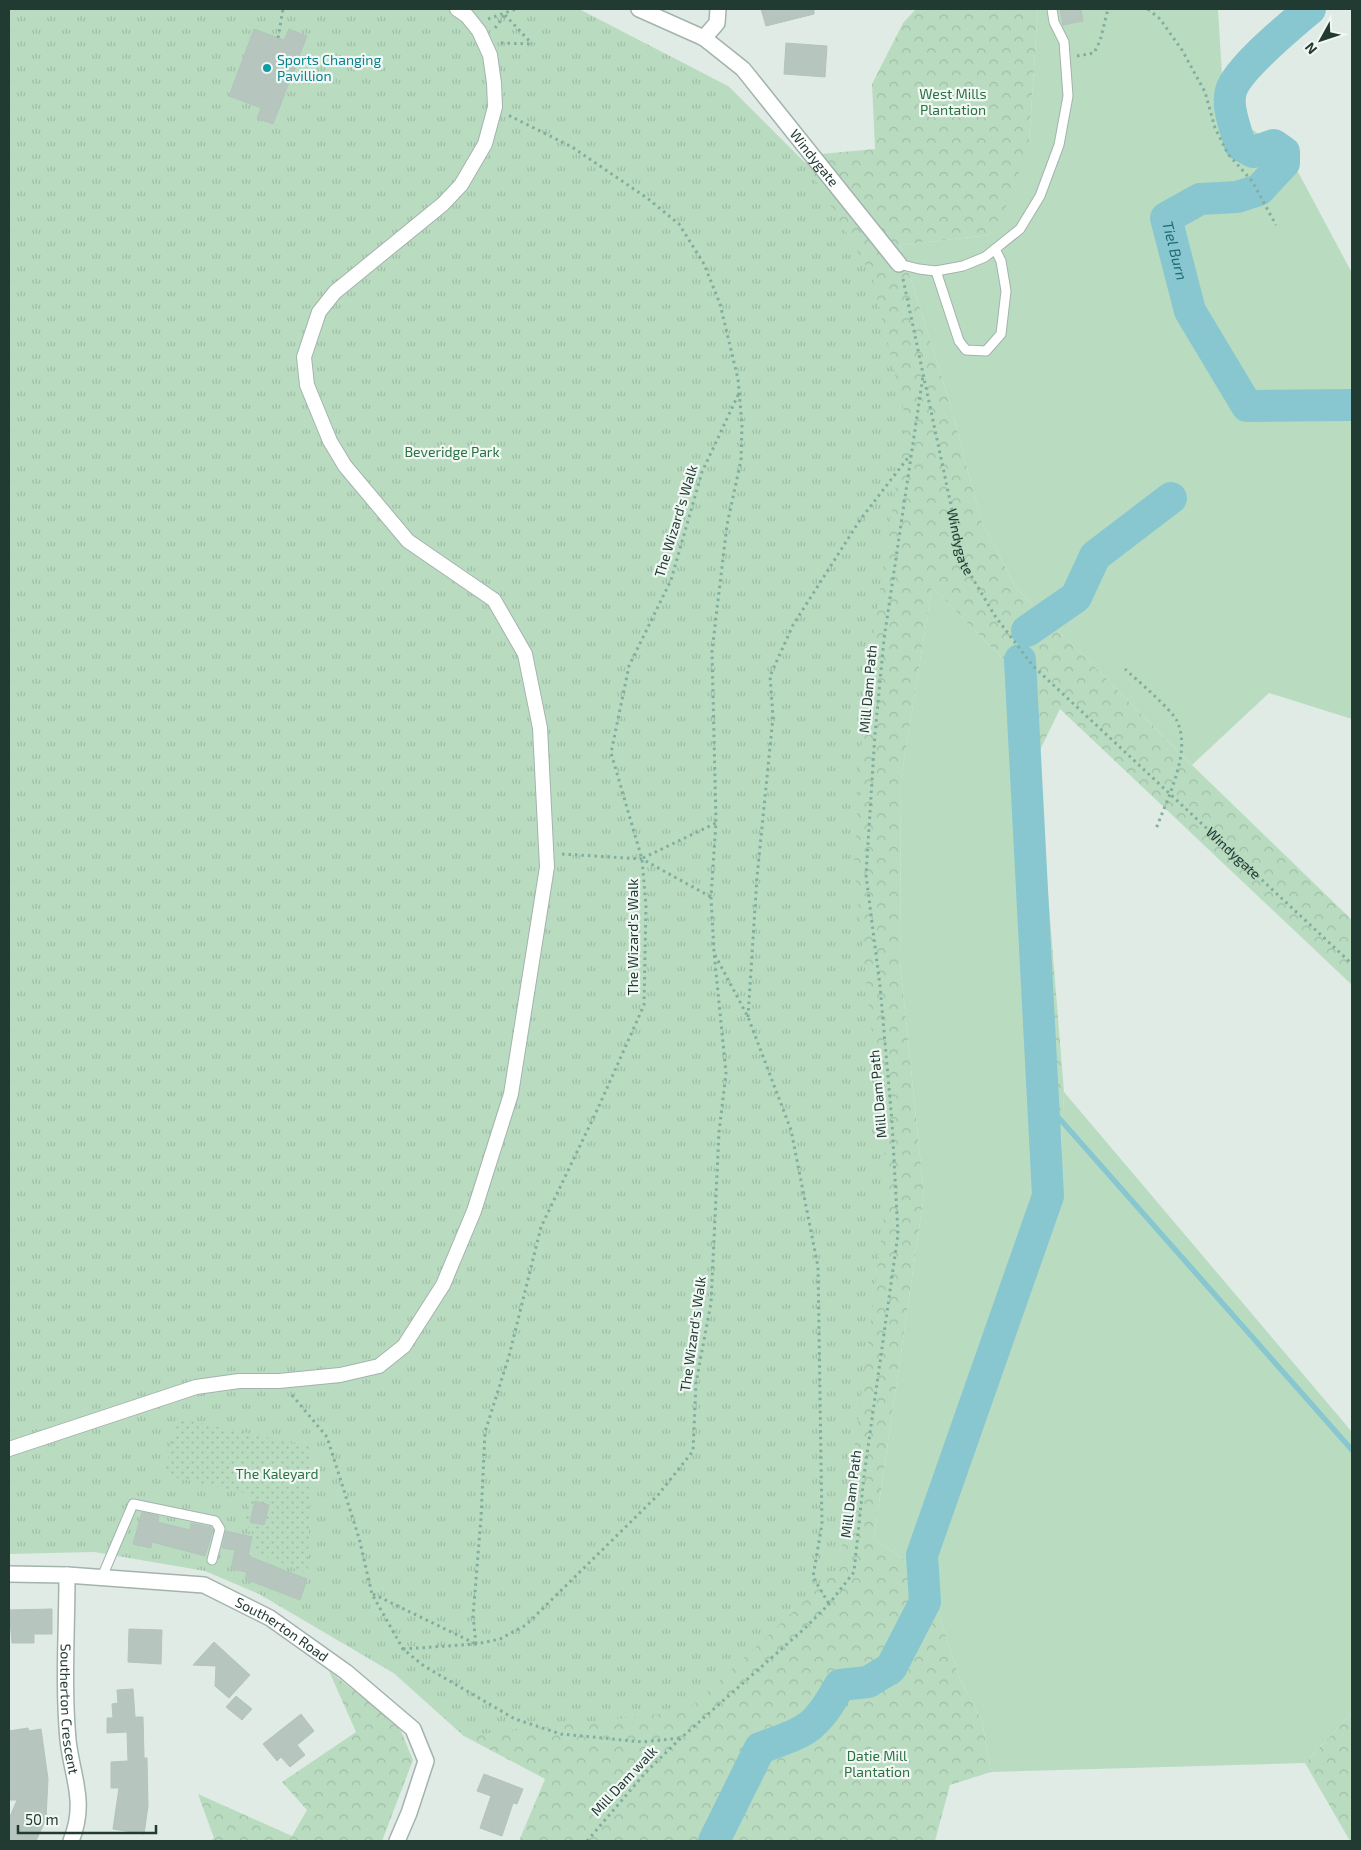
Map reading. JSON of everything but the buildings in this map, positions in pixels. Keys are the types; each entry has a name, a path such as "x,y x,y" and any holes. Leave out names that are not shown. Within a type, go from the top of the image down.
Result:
{"street":[{"path":"9,1449 196,1388 239,1380 279,1381 340,1375 379,1366 404,1346 443,1284 474,1211 511,1094 547,867 540,728 525,654 494,600 408,542 345,466 330,441 307,385 304,357 318,312 335,292 443,204 461,185 485,144 494,107 494,83 490,55 474,24 457,9"},
{"name":"Windygate","path":"639,9 704,38 743,69 899,264"},
{"path":"704,38 716,23 718,9"},
{"name":"Southerton Road","path":"9,1574 67,1574 204,1585 270,1618 346,1672 413,1729 426,1761 409,1813 397,1841"},
{"name":"Southerton Crescent","path":"67,1574 68,1740 77,1782 79,1809 71,1841"}],"lane":[{"path":"899,264 936,271 963,266 985,256 1020,229 1040,196 1059,145 1068,96 1064,42 1054,22 1052,9"},
{"path":"936,271 959,341 966,350 986,352 1001,334 1006,291 1001,261 995,249"},
{"path":"102,1577 133,1504 215,1521 220,1529 212,1560"}],"path":[{"path":"278,38 283,9"},
{"path":"474,24 516,9"},
{"path":"1065,57 1094,53 1100,41 1108,9"},
{"path":"1148,9 1160,19 1182,50 1205,92 1215,128 1228,154 1252,181 1276,225"},
{"path":"484,43 533,44 505,15"},
{"name":"The Wizard's Walk","path":"403,1648 476,1644 500,1639 526,1625 658,1495 693,1451 696,1383 711,1303 719,1132 726,1073 714,952 711,897 716,822 712,651 727,525 740,460 742,425 739,392 720,304 704,264 679,224 647,198 572,147 494,107"},
{"name":"Windygate","path":"899,264 963,562 995,616 1033,666 1352,964"},
{"name":"Mill Dam Path","path":"681,1738 734,1693 828,1604 854,1572 864,1476 898,1234 881,1005 866,875 875,734 884,639 923,376"},
{"name":"The Wizard's Walk","path":"476,1644 473,1616 481,1518 485,1432 509,1356 541,1227 599,1106 644,1005 646,906 642,859 611,753 629,666 671,580 702,472 739,392"},
{"path":"748,1017 756,886 773,717 770,676 793,624 860,520 911,453"},
{"path":"1125,668 1177,720 1182,742 1178,771 1156,829"},
{"name":"The Wizard's Walk","path":"642,859 716,822"},
{"name":"The Wizard's Walk","path":"547,853 642,859 711,897"},
{"path":"714,952 748,1017 791,1130 818,1267 822,1524 813,1577 828,1604"},
{"path":"279,1381 299,1402 327,1437 360,1538 372,1594 403,1648 424,1666 514,1719 561,1734 643,1742 681,1738"},
{"path":"372,1594 476,1644"},
{"name":"Mill Dam walk","path":"587,1841 646,1772 681,1738"}],"green space":[{"name":"Beveridge Park","path":"9,9 579,9 728,86 805,163 872,276 906,420 865,687 854,864 888,1186 839,1569 687,1711 464,1736 395,1674 259,1594 205,1571 94,1552 9,1554"},
{"path":"916,9 1038,9 1029,142 1009,201 990,235 900,245 950,403 981,520 1016,588 1192,765 1352,920 1352,985 1060,709 1037,756 1064,1092 1058,1211 936,1545 938,1611 959,1677 982,1721 991,1772 950,1785 935,1841 519,1841 545,1779 464,1736 395,1674 728,86 805,163 821,154 875,149 872,84 903,23","holes":["932,587 1005,661 1034,1046 1038,1198 911,1565 874,1538 924,1195 900,962 901,779"]},
{"path":"1038,9 1218,9 1223,92 1250,128 1289,155 1352,273 1352,719 1269,693 1192,765 1016,588 981,520 950,403 900,245 990,235 1029,142"},
{"path":"932,587 1005,661 1034,1046 1038,1198 911,1565 874,1538 924,1195 900,962 901,779"},
{"path":"1064,1092 1352,1432 1352,1713 1305,1763 991,1772 982,1721 959,1677 938,1611 936,1545 1058,1211"},
{"name":"The Kaleyard","path":"177,1418 311,1447 308,1574 257,1553 245,1519 250,1494 164,1475"},
{"path":"329,1671 375,1707 401,1731 413,1760 382,1841 210,1841 214,1838 198,1794 292,1836 307,1810 282,1782 356,1732"},
{"path":"1352,1713 1352,1841 1350,1841 1305,1763"}],"waterway":[{"name":"Tiel Burn","path":"1310,9 1256,57 1237,79 1230,95 1230,109 1240,145 1253,152 1274,145 1284,152 1284,163 1259,190 1237,197 1200,199 1166,218 1190,311 1247,406 1352,405"},
{"path":"1027,631 1076,597 1095,556 1171,498"},
{"path":"714,1841 760,1748 789,1737 808,1727 824,1711 840,1685 868,1682 891,1668 925,1602 922,1555 1048,1196 1020,660"},
{"path":"1043,1100 1352,1450"}],"place":[{"name":"Sports Changing Pavillion","path":"267,68"}],"park label":[{"name":"West Mills Plantation","path":"953,102"},
{"name":"Datie Mill Plantation","path":"877,1764"}]}
